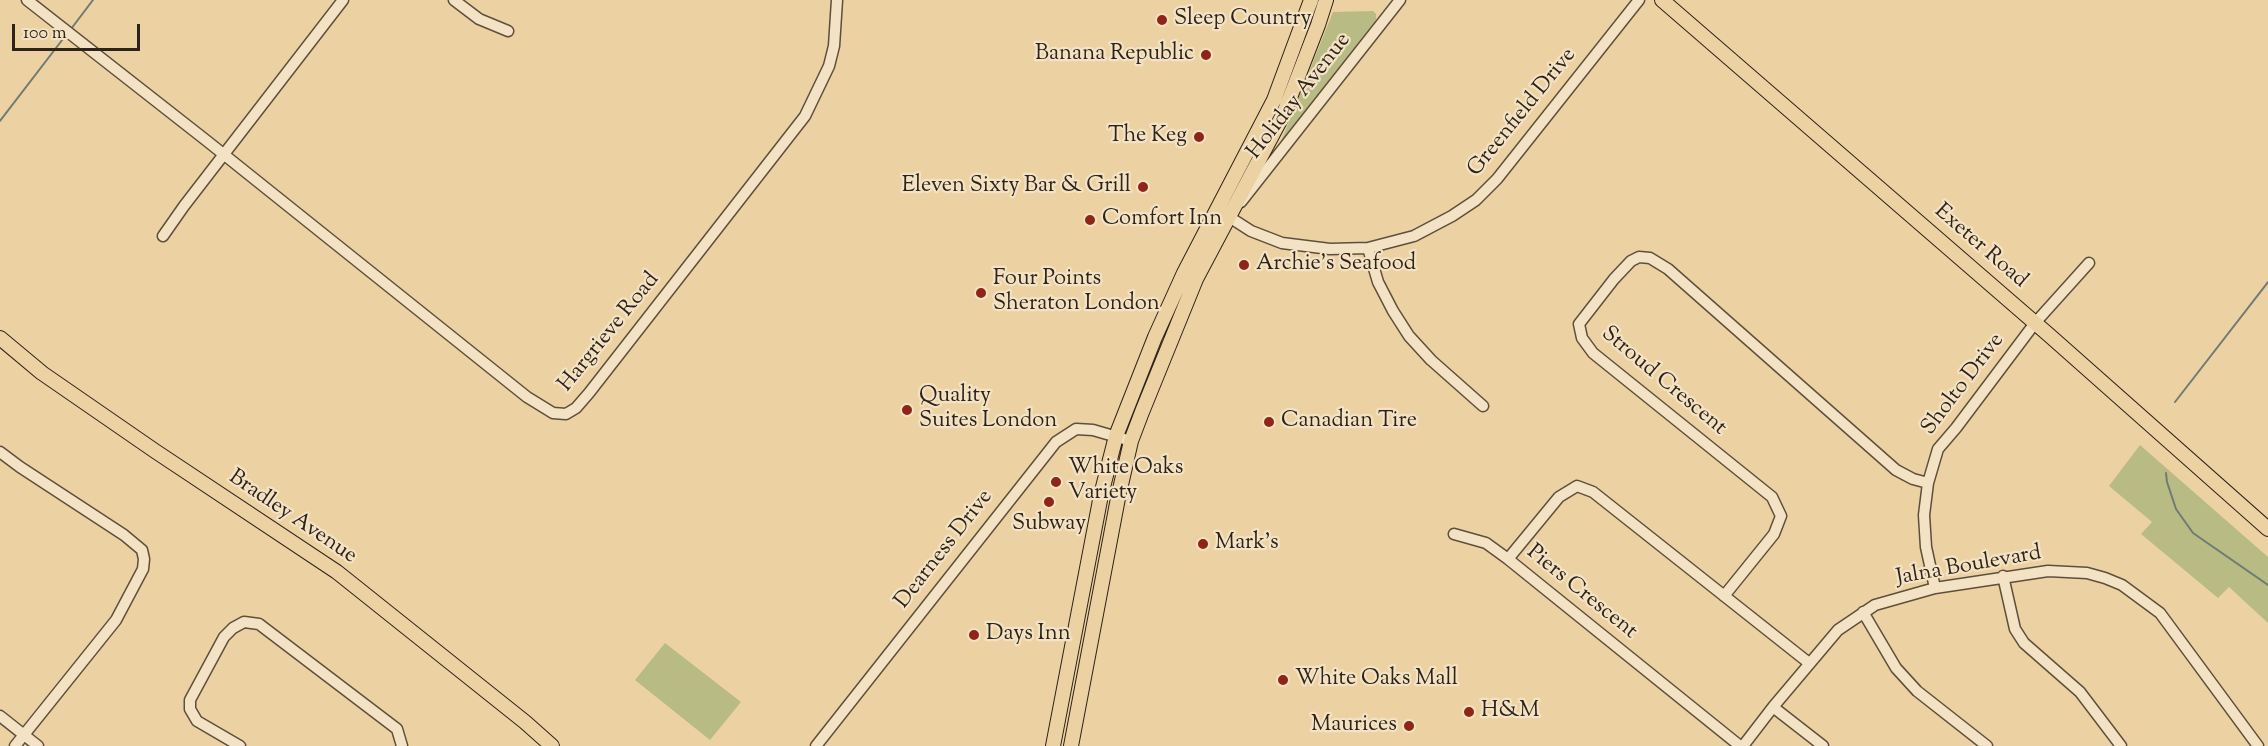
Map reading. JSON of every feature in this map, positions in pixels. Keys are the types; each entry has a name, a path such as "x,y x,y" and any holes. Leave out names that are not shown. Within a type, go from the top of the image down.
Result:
{"main road":[{"path":"1053,746 1093,531 1116,436 1184,273 1275,100 1311,0"},
{"path":"1071,746 1100,585 1131,441 1196,279 1284,113 1326,0"},
{"name":"Exeter Road","path":"1662,0 2035,323 2268,529"},
{"name":"Bradley Avenue","path":"0,338 42,373 337,572 552,746"}],"street":[{"path":"27,0 225,155"},
{"path":"163,236 343,0"},
{"path":"454,0 479,19 508,31"},
{"name":"Hargrieve Road","path":"225,155 527,397 553,413 566,414 576,408 590,393 805,116 829,66 834,46 837,0"},
{"name":"Holiday Avenue","path":"1230,217 1400,0"},
{"name":"Greenfield Drive","path":"1217,210 1251,231 1282,243 1330,249 1368,248 1414,236 1451,217 1476,200 1497,179 1639,0"},
{"path":"1368,248 1378,282 1409,336 1431,360 1483,406"},
{"name":"Stroud Crescent","path":"1724,596 1774,534 1781,516 1772,497 1593,353 1582,338 1579,324 1631,261 1639,257 1650,258 1668,269 1896,470 1913,479 1928,483"},
{"name":"Sholto Drive","path":"1935,588 1926,547 1924,515 1928,483 1938,449 2035,323 2089,263"},
{"name":"Dearness Drive","path":"816,746 1056,442 1076,429 1093,430 1131,441"},
{"path":"0,452 124,535 142,550 144,559 142,569 116,620 15,746"},
{"name":"Piers Crescent","path":"1742,746 1508,559 1559,497 1577,486 1593,492 1809,663"},
{"path":"1454,534 1486,543 1508,559"},
{"name":"Jalna Boulevard","path":"1742,746 1838,630 1875,605 1935,588 2048,571 2087,573 2122,585 2143,598 2160,613 2185,644 2258,746"},
{"path":"2003,576 2015,629 2024,643 2080,692 2121,746"},
{"path":"1863,612 1896,668 1917,691 1987,746"},
{"path":"240,746 197,721 190,709 190,700 225,637 233,628 244,622 259,624 397,729 402,746"},
{"path":"1773,707 1822,746"},
{"path":"0,716 38,746"}],"green space":[{"path":"1373,11 1376,14 1376,20 1280,144 1333,12"},
{"path":"2140,445 2268,557 2268,623 2229,587 2218,598 2141,534 2152,522 2109,486"},
{"path":"665,643 741,702 710,740 635,680"}],"waterway":[{"path":"71,29 93,0"},
{"path":"0,121 66,35"},
{"path":"2175,402 2268,282"},
{"path":"2166,473 2176,509 2193,533 2268,585"}],"place":[{"name":"Sleep Country","path":"1162,20"},
{"name":"Banana Republic","path":"1206,55"},
{"name":"The Keg","path":"1199,137"},
{"name":"Eleven Sixty Bar & Grill","path":"1143,187"},
{"name":"Comfort Inn","path":"1090,220"},
{"name":"Archie's Seafood","path":"1244,265"},
{"name":"Four Points Sheraton London","path":"981,293"},
{"name":"Quality Suites London","path":"907,410"},
{"name":"Canadian Tire","path":"1269,422"},
{"name":"White Oaks Variety","path":"1056,482"},
{"name":"Subway","path":"1049,502"},
{"name":"Mark's","path":"1203,544"},
{"name":"Days Inn","path":"974,635"},
{"name":"White Oaks Mall","path":"1283,680"},
{"name":"H&M","path":"1469,712"},
{"name":"Maurices","path":"1409,726"}]}
